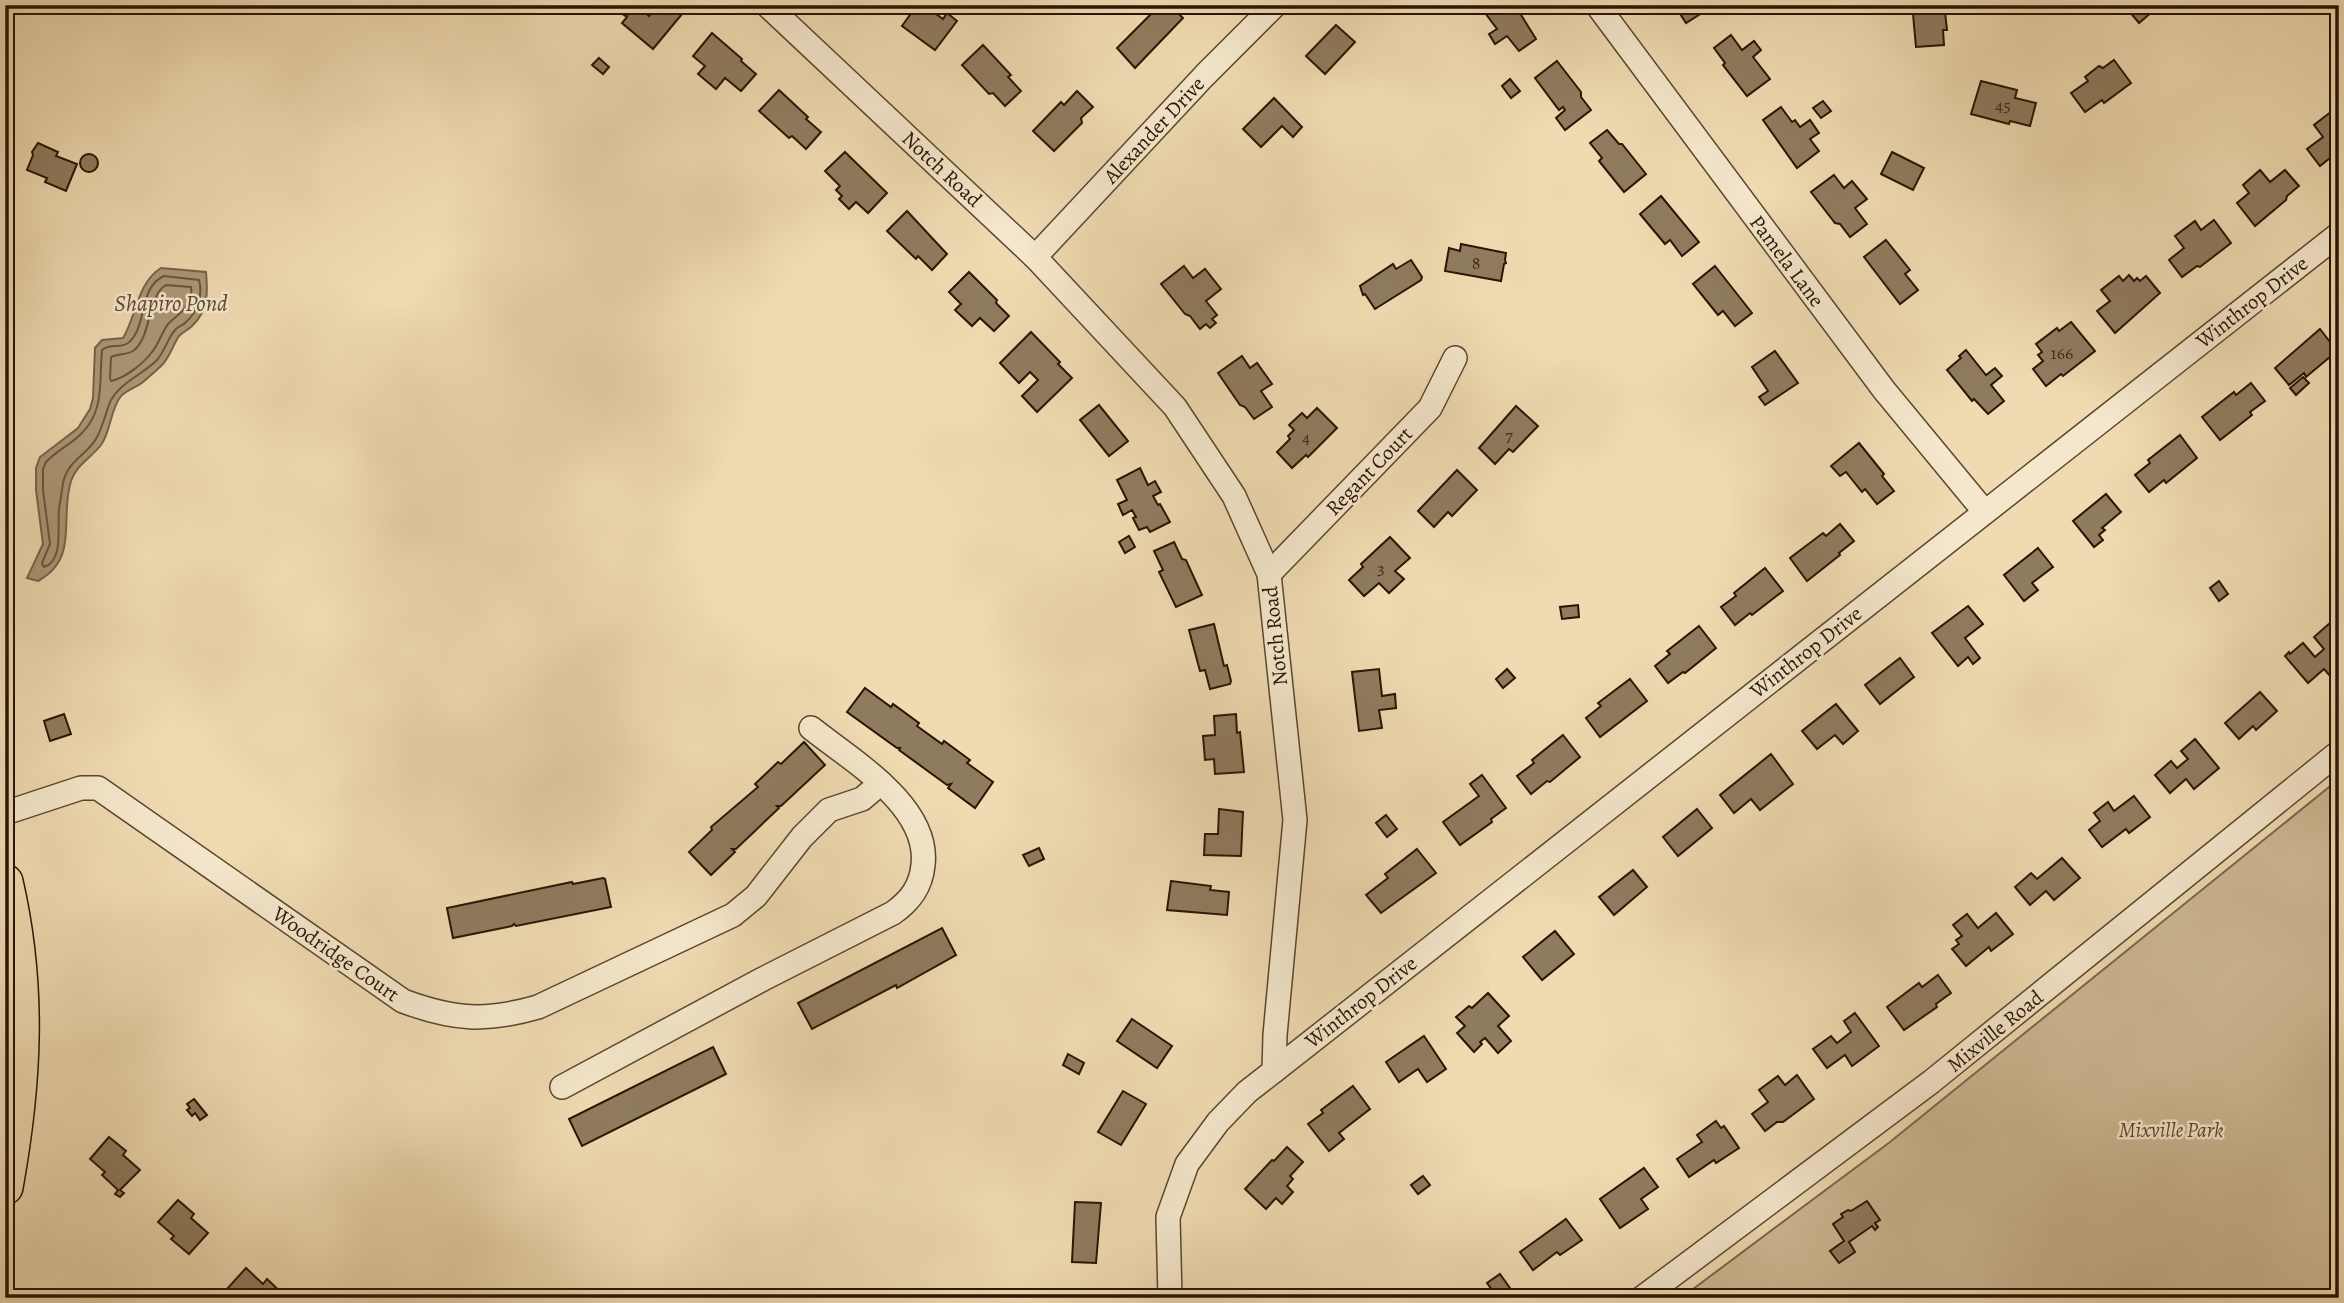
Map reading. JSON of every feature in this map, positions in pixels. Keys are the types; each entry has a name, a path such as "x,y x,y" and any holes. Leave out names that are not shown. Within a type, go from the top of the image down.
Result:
{"main road":[{"path":"5,882 19,955 22,1003 19,1097 5,1187"}],"street":[{"name":"Notch Road","path":"767,5 1035,257 1175,407 1234,496 1269,574 1295,820 1274,1070"},
{"name":"Alexander Drive","path":"1035,257 1205,75 1275,5"},
{"name":"Pamela Lane","path":"1597,5 1884,390 1984,511"},
{"name":"Winthrop Drive","path":"1274,1070 2339,234"},
{"name":"Regant Court","path":"1269,574 1430,408 1455,358"},
{"path":"562,1087 904,905 915,891 923,872 924,857 915,823 904,806 881,783 811,728"},
{"name":"Mixville Road","path":"1642,1298 1931,1082 2339,752"},
{"name":"Woodridge Court","path":"5,813 81,788 98,789 403,1001 452,1017 472,1018 510,1015 538,1007 733,915 756,896 802,837 829,810 862,799 881,783"},
{"path":"1170,1298 1168,1217 1187,1164 1218,1122 1247,1092 1274,1070"}],"green space":[{"name":"Mixville Park","path":"2339,779 2339,1298 1681,1298 1890,1142"}],"water":[{"name":"Shapiro Pond","path":"161,268 206,272 207,294 204,308 197,320 179,336 163,364 143,382 121,396 101,445 76,470 71,481 66,537 59,561 51,572 38,581 27,578 43,544 36,490 36,468 40,457 78,428 90,409 93,398 95,348 102,340 123,338 142,291 153,274"}],"building":[{"path":"637,5 649,16 658,5 672,5 682,14 653,49 622,23 627,17 624,15 630,14"},
{"path":"917,5 924,5 943,19 947,13 957,21 935,50 902,26"},
{"path":"1160,5 1170,5 1183,18 1135,68 1117,48"},
{"path":"1515,5 1536,39 1519,51 1507,36 1495,44 1489,34 1497,29 1480,6"},
{"path":"1672,5 1701,5 1705,11 1686,23"},
{"path":"1915,5 1939,5 1940,12 1945,12 1947,30 1943,30 1944,45 1916,47 1913,14 1916,14"},
{"path":"2124,5 2160,5 2139,23"},
{"path":"1336,25 1355,42 1325,74 1306,56"},
{"path":"712,33 756,74 741,91 725,78 716,89 698,74 705,66 693,56"},
{"path":"1731,35 1742,50 1754,41 1761,50 1753,57 1770,79 1747,96 1723,65 1725,63 1714,48"},
{"path":"983,45 1011,75 1008,77 1021,91 1005,106 993,93 989,94 962,65"},
{"path":"599,58 609,67 603,74 592,65"},
{"path":"2114,60 2131,83 2104,103 2102,100 2085,112 2071,93 2088,81 2085,77 2099,66 2103,68"},
{"path":"1557,61 1591,110 1565,130 1556,118 1565,110 1563,107 1559,110 1535,78"},
{"path":"1510,79 1520,91 1511,98 1502,86"},
{"path":"1981,81 2017,90 2015,98 2036,103 2030,126 2010,121 2009,124 1971,114"},
{"path":"779,90 821,132 806,149 792,136 789,138 759,111"},
{"path":"1077,91 1093,107 1081,118 1082,123 1054,151 1033,131 1061,102 1064,105"},
{"path":"1274,98 1302,127 1293,137 1282,126 1261,147 1243,129"},
{"path":"1823,101 1831,111 1821,118 1813,108"},
{"path":"1781,107 1792,122 1795,120 1800,127 1810,120 1819,133 1810,139 1819,151 1797,168 1763,120"},
{"path":"2332,111 2339,119 2339,155 2335,154 2320,166 2307,149 2323,137 2314,125"},
{"path":"1607,130 1646,174 1624,192 1599,161 1602,158 1590,143"},
{"path":"38,143 58,152 56,156 77,164 66,191 45,182 47,178 27,170 32,152"},
{"path":"845,152 887,193 868,213 856,202 849,209 839,199 842,196 836,190 840,186 825,171"},
{"path":"1892,152 1924,168 1913,190 1881,174"},
{"path":"89,154 95,157 98,163 95,169 89,172 83,169 80,163 83,157"},
{"path":"2260,170 2270,182 2285,170 2299,186 2255,226 2237,203 2249,193 2243,185"},
{"path":"1834,175 1844,188 1852,181 1867,199 1855,208 1867,224 1850,237 1840,224 1835,223 1811,192"},
{"path":"1661,196 1699,242 1682,256 1670,240 1665,244 1640,214"},
{"path":"907,211 947,254 932,270 918,256 916,259 887,231"},
{"path":"2214,220 2231,243 2182,277 2169,260 2184,248 2175,236 2195,221 2201,230"},
{"path":"1886,240 1910,270 1905,274 1918,290 1900,304 1864,257"},
{"path":"1461,244 1506,253 1501,281 1445,271 1449,248 1460,251"},
{"path":"1411,260 1422,277 1421,280 1375,309 1365,294 1363,295 1360,286 1393,264 1396,269"},
{"path":"1184,266 1193,278 1205,269 1221,289 1206,301 1217,315 1212,319 1216,323 1210,328 1206,324 1200,329 1161,284"},
{"path":"1715,266 1752,313 1735,326 1723,311 1718,315 1693,284"},
{"path":"969,272 1009,316 994,331 980,318 972,326 955,310 961,304 949,292"},
{"path":"2129,275 2134,281 2137,278 2140,281 2146,276 2160,293 2115,333 2097,311 2110,301 2101,290 2119,276 2123,281"},
{"path":"2071,322 2095,351 2046,386 2033,369 2043,361 2038,355 2042,352 2036,344 2057,328 2059,331"},
{"path":"2320,329 2337,351 2306,377 2304,373 2289,385 2275,368"},
{"path":"1031,332 1072,378 1037,412 1022,396 1038,380 1030,372 1019,383 1000,363"},
{"path":"1966,350 1986,375 1995,368 2002,376 1991,385 2004,401 1988,414 1974,399 1972,401 1947,370"},
{"path":"1775,351 1798,383 1765,405 1759,397 1768,391 1752,367"},
{"path":"1242,356 1250,368 1257,363 1272,384 1261,391 1272,407 1254,419 1245,407 1240,405 1218,373"},
{"path":"2303,377 2309,383 2296,395 2290,388"},
{"path":"2251,383 2265,401 2220,440 2202,417 2234,392 2236,395"},
{"path":"1099,405 1128,441 1109,456 1080,420"},
{"path":"1516,406 1538,426 1513,452 1509,449 1495,464 1479,448"},
{"path":"1317,408 1337,428 1308,457 1306,455 1292,468 1277,452 1290,439 1288,436 1294,430 1289,425 1302,413 1307,418"},
{"path":"2180,435 2197,458 2166,483 2164,480 2149,492 2135,475 2150,463 2148,460"},
{"path":"1859,443 1894,491 1877,504 1865,489 1862,492 1846,472 1840,476 1831,466"},
{"path":"1140,468 1148,485 1155,481 1161,492 1153,496 1170,522 1150,532 1147,527 1139,530 1132,510 1123,515 1118,504 1127,500 1117,480"},
{"path":"1457,470 1477,490 1452,516 1448,512 1434,527 1418,511"},
{"path":"2106,494 2121,512 2102,528 2105,530 2099,535 2103,540 2094,547 2073,521"},
{"path":"1840,524 1854,541 1807,581 1790,558 1823,533 1826,536"},
{"path":"1129,536 1135,547 1125,553 1119,542"},
{"path":"1390,537 1410,558 1395,571 1404,579 1389,593 1379,583 1364,596 1349,580 1363,567 1361,564"},
{"path":"1174,542 1182,559 1186,560 1202,595 1176,607 1159,572 1163,570 1154,551"},
{"path":"2038,548 2053,567 2032,583 2038,590 2024,601 2004,575"},
{"path":"1765,568 1783,591 1735,625 1721,607"},
{"path":"2219,581 2228,594 2219,601 2210,588"},
{"path":"1578,605 1579,617 1562,619 1560,607"},
{"path":"1968,606 1983,624 1965,638 1980,658 1973,664 1968,657 1958,666 1932,633"},
{"path":"2330,623 2339,634 2339,681 2336,683 2324,669 2308,683 2285,656 2303,643 2315,657 2324,649 2314,637"},
{"path":"1214,624 1224,666 1227,665 1231,681 1230,684 1210,689 1205,670 1200,671 1189,630"},
{"path":"1699,626 1716,648 1668,683 1655,666 1670,654 1667,651"},
{"path":"1900,658 1914,677 1880,704 1865,685"},
{"path":"1379,669 1382,696 1395,694 1396,708 1379,710 1382,728 1359,731 1352,672"},
{"path":"1507,669 1515,678 1503,688 1496,679"},
{"path":"1630,679 1647,701 1600,737 1586,718 1601,706 1598,703"},
{"path":"865,688 891,707 893,704 942,744 944,741 970,760 967,763 993,782 975,808 948,788 951,784 947,785 899,750 900,748 847,712"},
{"path":"2260,692 2277,711 2256,730 2253,726 2239,739 2225,723"},
{"path":"1836,704 1858,731 1843,744 1835,735 1817,749 1802,731"},
{"path":"64,714 71,734 50,741 44,721"},
{"path":"1236,714 1244,772 1215,774 1214,759 1205,760 1203,736 1215,735 1214,716"},
{"path":"1563,735 1580,757 1531,794 1517,776"},
{"path":"2195,739 2219,768 2194,789 2186,779 2170,793 2155,775 2171,761 2177,768 2188,759 2181,751"},
{"path":"804,742 825,765 781,806 777,806 779,808 736,849 732,849 735,852 711,875 689,852 712,830 711,827 758,787 755,784 778,762 781,764"},
{"path":"1771,754 1793,784 1760,810 1751,799 1734,813 1720,795"},
{"path":"1482,775 1506,808 1491,819 1492,822 1460,845 1443,822 1479,796 1470,784"},
{"path":"2134,796 2150,817 2129,833 2126,829 2102,847 2089,830 2100,821 2094,813 2108,802 2114,811"},
{"path":"1219,809 1243,812 1241,856 1204,855 1205,834 1218,834"},
{"path":"1697,809 1712,828 1678,856 1663,837"},
{"path":"1386,815 1397,829 1387,837 1376,823"},
{"path":"1039,848 1044,859 1029,866 1023,855"},
{"path":"1417,849 1436,873 1381,913 1366,895 1388,878 1385,874"},
{"path":"2062,858 2080,878 2054,900 2046,891 2030,905 2015,887 2031,873 2037,879"},
{"path":"1633,870 1647,887 1614,915 1599,897"},
{"path":"603,878 611,907 453,938 447,908"},
{"path":"1171,881 1211,886 1210,890 1229,892 1227,915 1167,910"},
{"path":"1996,913 2013,934 1991,951 1989,947 1966,966 1952,949 1959,944 1956,940 1962,936 1953,925 1967,914 1978,928"},
{"path":"942,928 956,955 897,988 896,985 812,1029 798,1003"},
{"path":"1555,931 1574,954 1542,980 1523,957"},
{"path":"1938,975 1951,993 1936,1004 1937,1007 1904,1030 1887,1007 1919,983 1922,987"},
{"path":"1488,993 1509,1016 1498,1026 1511,1041 1498,1053 1485,1038 1474,1052 1457,1033 1465,1026 1456,1017 1469,1006 1472,1008"},
{"path":"1855,1013 1879,1046 1852,1066 1845,1055 1827,1068 1813,1049 1831,1036 1837,1043 1851,1032 1844,1021"},
{"path":"1132,1019 1172,1046 1157,1068 1117,1041"},
{"path":"1424,1036 1446,1069 1427,1082 1418,1069 1399,1082 1386,1062"},
{"path":"713,1047 726,1074 582,1146 569,1119"},
{"path":"1068,1054 1084,1063 1079,1074 1063,1065"},
{"path":"1797,1075 1814,1099 1783,1122 1777,1122 1765,1131 1752,1114 1768,1102 1759,1090 1778,1076 1785,1085"},
{"path":"1353,1086 1370,1109 1339,1133 1344,1139 1329,1151 1308,1124 1323,1113 1321,1110"},
{"path":"1123,1091 1146,1104 1121,1145 1098,1132"},
{"path":"194,1099 207,1115 200,1120 195,1113 192,1116 187,1110 190,1108 187,1104"},
{"path":"1716,1121 1721,1128 1724,1126 1739,1148 1716,1163 1714,1160 1689,1177 1677,1159 1702,1142 1697,1135"},
{"path":"109,1137 126,1151 123,1155 140,1170 120,1190 124,1193 120,1197 115,1194 118,1190 102,1175 105,1172 90,1159"},
{"path":"1287,1147 1303,1162 1290,1176 1293,1179 1287,1186 1293,1192 1282,1204 1276,1198 1266,1209 1245,1189"},
{"path":"1644,1168 1658,1187 1641,1199 1648,1209 1620,1228 1600,1199"},
{"path":"1423,1176 1430,1185 1418,1194 1411,1185"},
{"path":"178,1200 194,1214 191,1218 208,1233 189,1254 171,1239 174,1236 158,1222"},
{"path":"1867,1201 1880,1220 1875,1223 1878,1227 1875,1230 1872,1226 1849,1242 1855,1252 1839,1263 1830,1251 1844,1241 1833,1224 1843,1217 1841,1214"},
{"path":"1075,1202 1101,1203 1096,1263 1072,1262"},
{"path":"1566,1219 1582,1240 1560,1255 1557,1252 1533,1270 1520,1252"},
{"path":"246,1268 263,1284 267,1279 287,1298 237,1298 227,1289"},
{"path":"1500,1274 1517,1298 1482,1298 1492,1290 1487,1283"}]}
